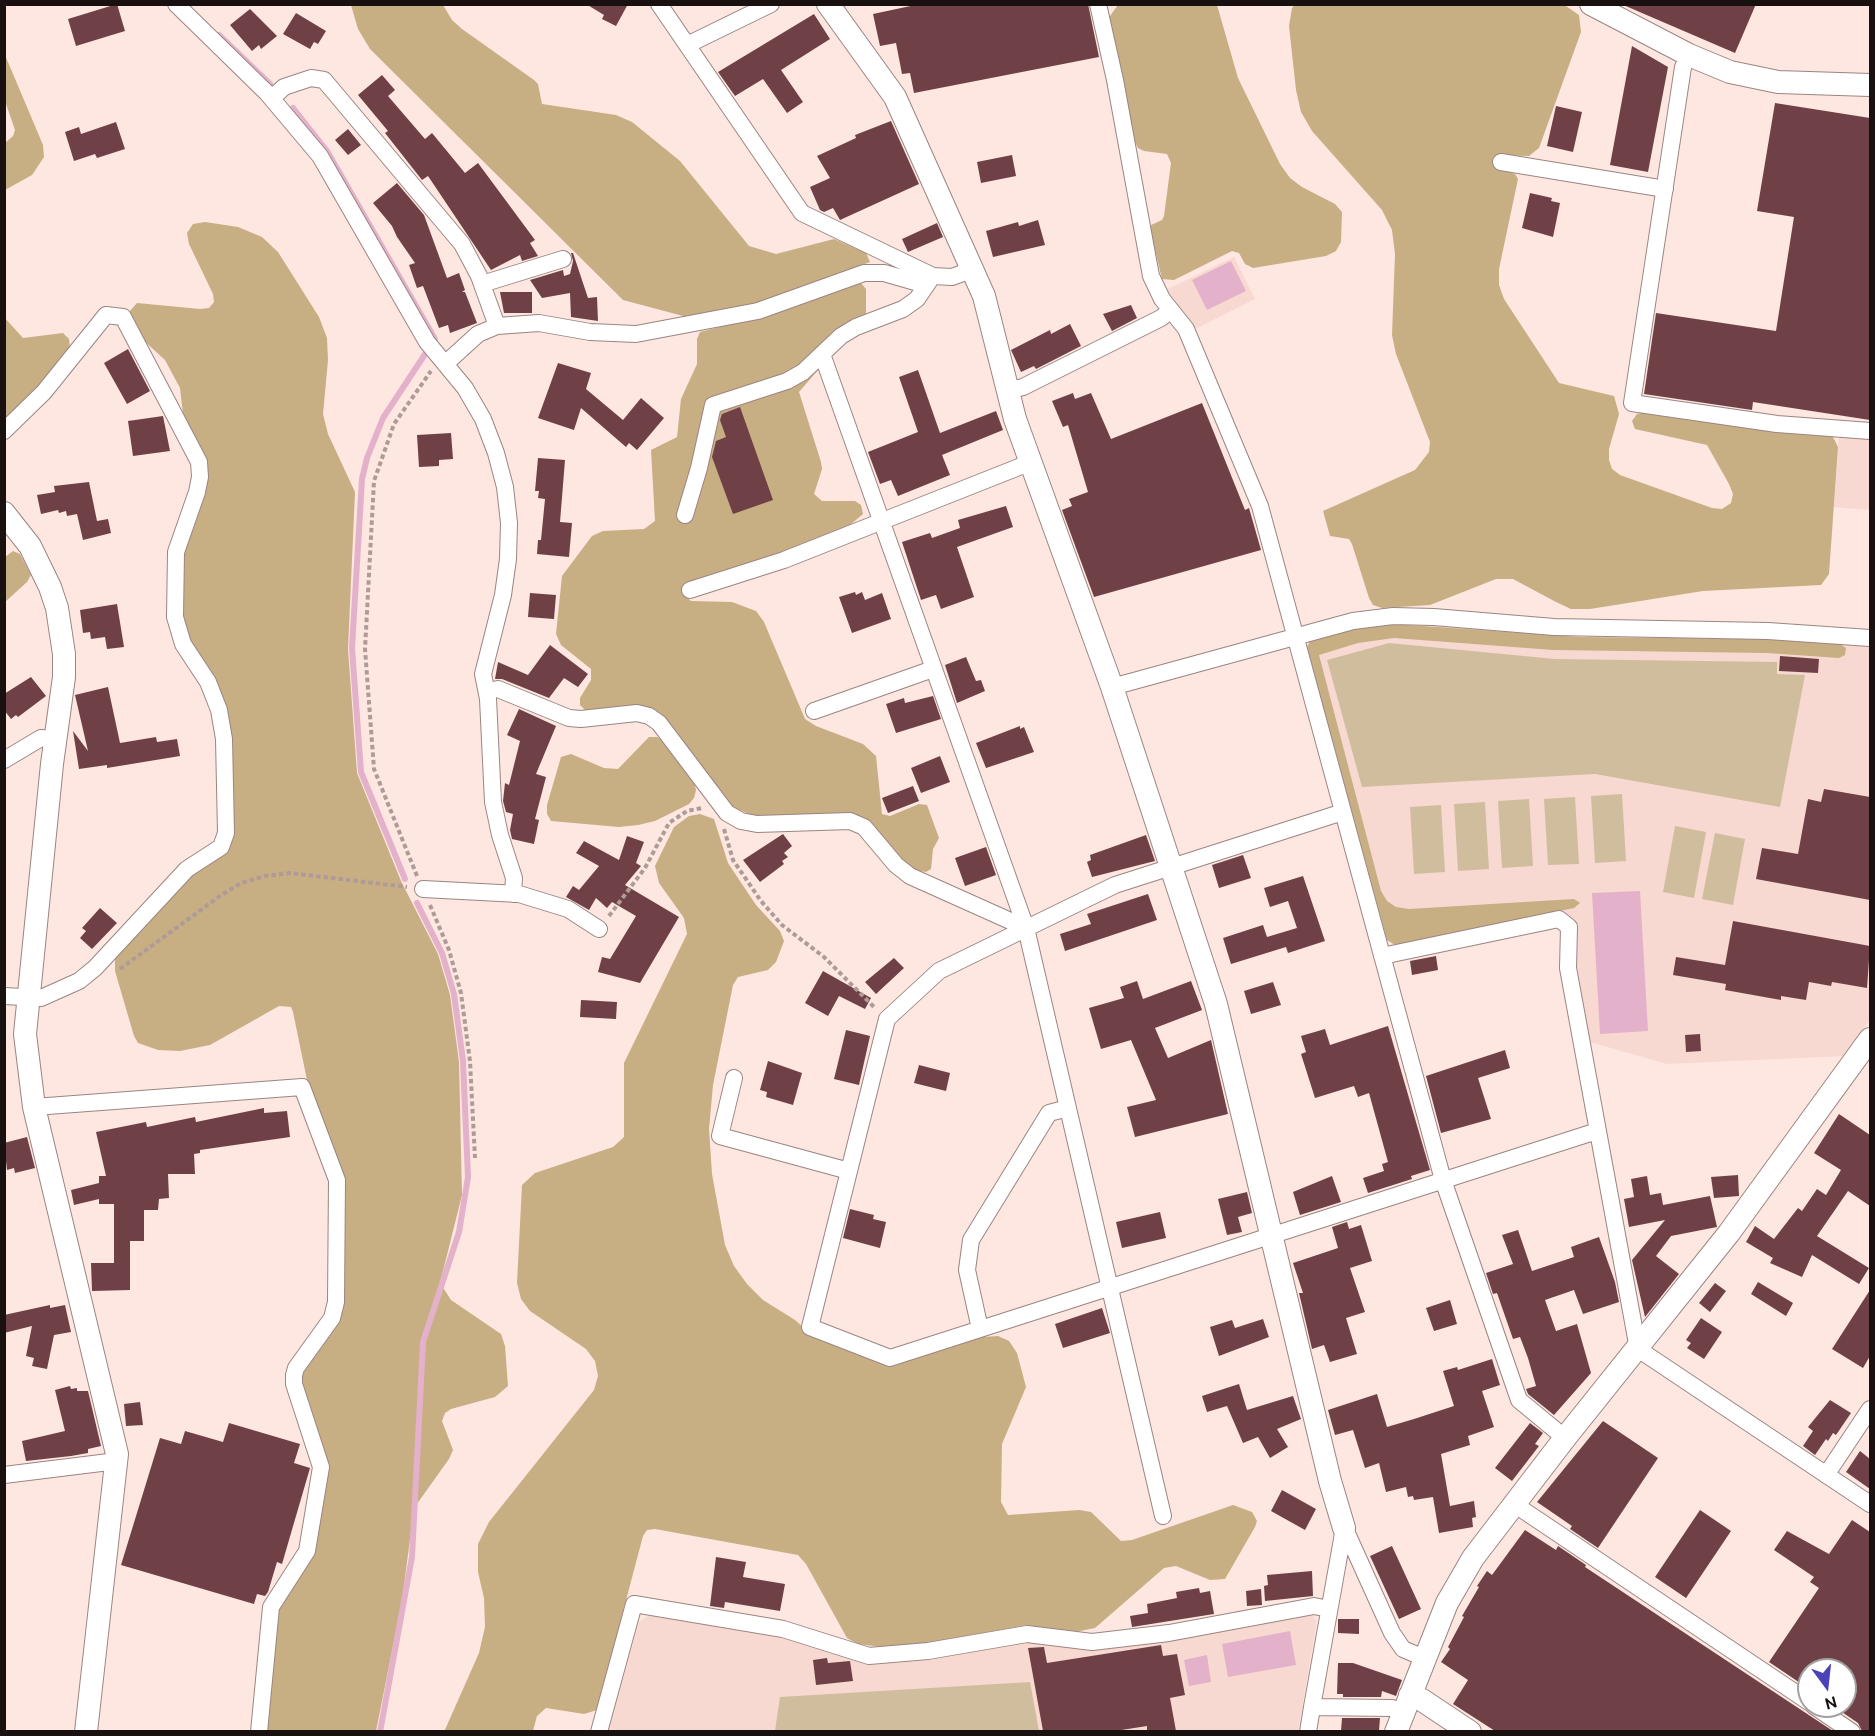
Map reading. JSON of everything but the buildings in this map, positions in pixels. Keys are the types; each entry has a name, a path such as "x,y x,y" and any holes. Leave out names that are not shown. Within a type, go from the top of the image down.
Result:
{"street":[{"path":"176,4 272,98 320,156 437,354 465,388 483,419 496,453 505,487 509,523 508,559 503,595 483,674 487,691 493,802 500,835 514,878 513,894"},
{"path":"659,4 802,213 929,281"},
{"path":"687,45 771,4"},
{"path":"828,4 895,97 974,269 984,296 1006,391 1029,462 1112,687 1223,1031 1329,1481 1344,1528 1392,1633 1403,1649 1424,1658"},
{"path":"1098,4 1128,148 1147,262 1155,288 1191,341 1260,506 1443,1180 1519,1400 1564,1438"},
{"path":"1602,7 1689,55 1730,72 1762,80 1802,84 1870,85"},
{"path":"1689,55 1683,67 1632,402 1777,424 1870,431"},
{"path":"272,98 284,87 311,78 324,80 462,244 472,259 496,326"},
{"path":"1502,162 1665,189"},
{"path":"482,284 563,259"},
{"path":"437,354 496,326 539,323 590,332 636,334 758,311 864,273 884,273 929,281 952,277 974,269"},
{"path":"684,515 699,468 713,405 787,381 803,372 841,336 856,327 903,309 917,298 929,281"},
{"path":"1006,391 1034,382 1161,318 1171,310"},
{"path":"4,431 44,392 106,315 123,317 194,448 199,462 200,477 197,492 176,552 175,617 183,644 201,669 214,696 224,739 226,833 221,847 187,869 95,968 79,981 42,998 16,998"},
{"path":"822,354 1026,928 1163,1516"},
{"path":"690,590 784,560 1029,462"},
{"path":"4,513 41,566 57,608 63,642 64,677 16,998 34,1107 115,1434 117,1461 86,1731"},
{"path":"1112,687 1353,621 1414,616 1554,627 1768,631 1870,638"},
{"path":"814,711 933,669"},
{"path":"487,691 498,689 569,718 581,719 637,713 649,716 659,723 727,813 741,821 757,824 850,821 864,827 896,865 910,876 1026,928"},
{"path":"4,760 41,738 55,739"},
{"path":"1343,812 1115,885 939,971 887,1019 810,1327 890,1358 1597,1131"},
{"path":"423,889 513,894 552,902 585,918 599,929"},
{"path":"1382,956 1559,920 1569,927 1568,968 1638,1349 1870,1504"},
{"path":"1403,1713 1447,1603 1473,1557 1564,1438 1638,1349 1736,1224 1870,1039"},
{"path":"734,1078 720,1136 849,1171"},
{"path":"34,1107 302,1087 337,1180 336,1302 332,1318 296,1368 294,1375 294,1384 321,1467 307,1551 271,1607 259,1731"},
{"path":"980,1329 967,1270 971,1240 1049,1113 1068,1108"},
{"path":"1826,1474 1870,1409"},
{"path":"4,1475 117,1461"},
{"path":"1514,1504 1797,1694"},
{"path":"1308,1731 1344,1528"},
{"path":"599,1731 634,1604 783,1629 869,1656 928,1651 1027,1634 1092,1642 1169,1633 1314,1606 1329,1609"},
{"path":"1403,1713 1422,1700 1470,1731"},
{"path":"1312,1707 1392,1708 1403,1713"},
{"path":"1832,1718 1852,1731"}],"path":[{"path":"437,354 405,407 379,462 374,481 365,649 370,742 374,769 449,950 461,993 470,1060 474,1158"},
{"path":"599,929 636,882 669,823 687,811 720,805 727,844 733,860 760,901 782,925 824,957 887,1019"},
{"path":"111,975 241,883 265,876 290,873 402,887"}],"shaded area":[{"path":"1296,4 1563,4 1579,15 1581,32 1539,148 1529,156 1499,155 1497,168 1515,174 1518,179 1499,269 1499,285 1504,299 1559,383 1614,396 1619,414 1609,449 1609,460 1612,469 1620,475 1712,508 1722,509 1731,503 1733,494 1729,484 1707,445 1635,429 1632,421 1637,414 1646,412 1833,437 1838,447 1829,574 1821,585 1703,591 1590,609 1571,609 1513,579 1496,579 1430,605 1382,608 1373,605 1352,544 1349,539 1330,536 1323,511 1415,470 1429,452 1430,442 1396,354 1392,335 1395,254 1392,230 1382,210 1312,131 1301,112 1296,90 1289,26 1292,8"},
{"path":"351,5 443,5 452,20 462,29 538,84 542,104 616,115 632,122 680,161 749,246 776,254 834,239 866,253 870,262 756,304 687,317 623,300 370,49 358,29"},
{"path":"1118,5 1217,5 1238,78 1280,164 1290,178 1335,204 1342,212 1341,242 1336,251 1326,256 1253,268 1245,264 1239,253 1232,251 1174,280 1162,279 1150,229 1151,225 1162,220 1164,216 1171,163 1167,154 1144,151 1138,148 1135,142 1110,23 1110,16"},
{"path":"5,55 43,145 44,157 32,175 5,190 5,143 13,136 15,130 5,101"},
{"path":"205,222 238,227 262,237 278,252 319,317 327,338 328,360 323,414 328,434 355,492 348,649 357,773 401,881 438,954 450,995 459,1062 462,1195 440,1283 451,1300 501,1334 505,1346 508,1386 495,1397 451,1409 445,1413 442,1421 453,1450 414,1508 402,1601 376,1731 266,1731 278,1610 328,1466 301,1383 303,1371 338,1321 344,1179 307,1080 293,1012 291,1007 279,1006 210,1045 180,1051 158,1050 138,1043 134,1036 115,971 115,959 185,879 218,857 230,739 183,630 181,564 202,493 183,414 180,388 165,360 141,338 131,321 130,311 137,303 209,308 214,302 213,294 189,244 187,233 193,224"},
{"path":"1234,257 1255,299 1195,329 1166,290"},
{"path":"1231,261 1246,291 1207,310 1192,280"},
{"path":"861,283 866,289 866,314 799,392 821,462 822,469 814,494 822,501 855,501 861,505 863,514 850,525 683,594 691,601 732,602 756,611 764,622 805,719 816,726 863,744 876,756 882,814 890,816 919,804 927,805 939,838 933,849 931,869 926,872 914,870 901,860 868,821 757,817 732,807 672,728 585,710 580,705 580,698 591,680 591,669 561,645 556,634 562,576 592,536 603,531 644,529 655,521 651,450 677,437 681,399 697,364 697,339 700,332 781,311 847,285"},
{"path":"4,317 23,338 63,333 69,339 70,348 66,356 4,424"},
{"path":"1839,436 1870,438 1870,510 1834,507"},
{"path":"13,551 20,554 31,575 27,582 5,602 5,557"},
{"path":"1394,624 1580,637 1767,639 1840,644 1846,648 1845,655 1839,658 1767,653 1553,650 1394,638 1358,643 1319,655 1381,891 1387,901 1396,907 1409,909 1574,899 1580,903 1574,908 1395,945 1387,940 1307,647 1310,641 1355,629"},
{"path":"1433,625 1553,636 1870,646 1870,1020 1845,1056 1667,1064 1590,1042 1577,968 1577,923 1561,911 1395,945 1387,940 1307,647 1310,641 1355,629"},
{"path":"1389,643 1555,659 1777,662 1777,674 1805,675 1780,807 1595,774 1362,787 1327,660"},
{"path":"649,737 657,737 664,741 694,782 696,790 689,804 655,821 638,825 619,827 551,821 547,814 547,805 561,757 571,754 604,768 618,769"},
{"path":"1622,794 1626,861 1595,863 1591,796"},
{"path":"1575,797 1579,864 1548,865 1544,799"},
{"path":"1529,799 1533,866 1502,868 1498,801"},
{"path":"1485,802 1489,869 1458,871 1454,804"},
{"path":"1441,805 1445,872 1414,874 1410,807"},
{"path":"700,814 714,819 728,863 756,905 780,931 784,941 776,962 768,970 738,977 733,985 713,1085 709,1129 712,1174 725,1245 734,1266 747,1284 763,1300 795,1320 815,1338 889,1367 982,1337 998,1336 1009,1341 1017,1353 1026,1387 1002,1444 1001,1502 1008,1515 1079,1510 1091,1512 1121,1541 1132,1540 1233,1505 1252,1512 1257,1521 1225,1579 1210,1580 1176,1566 1164,1568 1095,1628 1075,1632 1027,1625 927,1643 881,1647 858,1644 847,1638 806,1564 798,1555 655,1529 647,1530 643,1536 597,1710 584,1714 546,1708 537,1716 533,1731 444,1732 479,1653 485,1627 484,1598 478,1572 478,1544 489,1522 594,1390 598,1376 595,1361 586,1349 530,1311 521,1299 517,1283 522,1185 535,1173 613,1147 624,1137 624,1063 687,934 684,918 659,883 655,866 674,827 689,816"},
{"path":"1675,826 1706,832 1694,898 1663,892"},
{"path":"1715,833 1745,839 1733,905 1702,899"},
{"path":"1640,891 1648,1031 1600,1034 1592,893"},
{"path":"650,1615 781,1638 868,1665 929,1660 1027,1642 1092,1651 1170,1641 1312,1615 1317,1621 1298,1731 608,1732 639,1622"},
{"path":"1290,1631 1296,1665 1228,1677 1222,1644"},
{"path":"1207,1655 1211,1682 1189,1686 1184,1660"},
{"path":"1030,1682 1039,1731 775,1731 780,1697"}],"waterway":[{"path":"219,35 270,84"},
{"path":"293,108 327,151 435,339 383,418 367,458 362,479 352,648 361,772 405,879"},
{"path":"380,1732 412,1557 423,1342 459,1232 468,1177 463,1061 454,994 442,953 417,903"}]}
